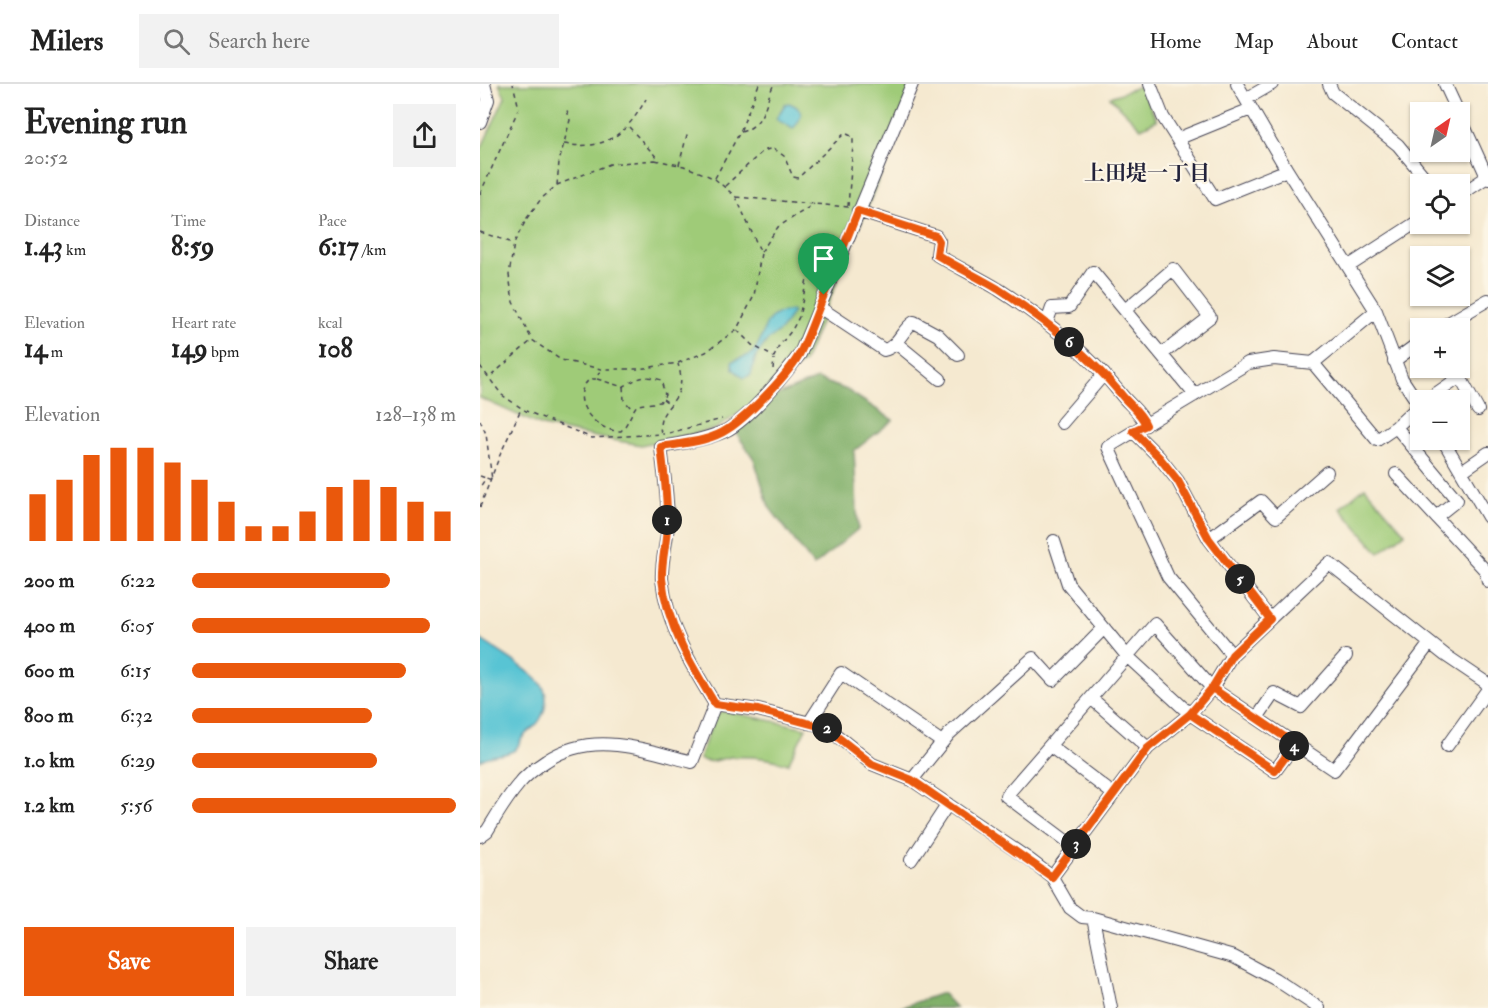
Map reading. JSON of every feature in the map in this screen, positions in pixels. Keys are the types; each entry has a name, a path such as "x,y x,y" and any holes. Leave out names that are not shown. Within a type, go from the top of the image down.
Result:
{"street":[{"path":"480,122 488,100 484,84"},
{"path":"715,704 691,664 672,624 668,608 662,579 668,526 661,447 701,440 727,430 781,378 800,354 819,307 852,210 912,84"},
{"path":"1150,84 1163,117 1215,199 1287,170"},
{"path":"1237,84 1287,170 1376,311 1394,361 1410,391"},
{"path":"1177,139 1249,104 1272,84"},
{"path":"1329,84 1333,93 1398,145 1422,174"},
{"path":"1444,84 1453,102"},
{"path":"1470,139 1488,178 1470,189"},
{"path":"852,210 936,236 939,241 937,255 996,288 1047,322 1104,374 1118,392 1136,408 1146,425"},
{"path":"1349,266 1410,226"},
{"path":"1125,310 1173,269 1210,317 1162,354"},
{"path":"1047,322 1052,308 1069,307 1093,272 1195,395"},
{"path":"1457,318 1488,300"},
{"path":"819,307 884,350 896,343 914,322 938,334 958,355"},
{"path":"1313,363 1376,311"},
{"path":"896,343 940,379"},
{"path":"1394,361 1410,349"},
{"path":"1232,655 1168,577 1108,447 1248,363 1274,359 1313,363 1377,440 1396,428 1410,415"},
{"path":"1062,423 1104,374"},
{"path":"1438,390 1451,378"},
{"path":"1460,378 1478,410"},
{"path":"1396,428 1457,500"},
{"path":"1133,431 1159,457 1178,481 1209,539 1270,619"},
{"path":"1449,450 1488,517"},
{"path":"1462,471 1488,453"},
{"path":"1209,539 1261,501 1276,517 1327,472"},
{"path":"1396,474 1485,570 1488,581"},
{"path":"1437,516 1472,490"},
{"path":"1054,541 1068,584 1127,656 1190,714 1275,771 1295,744"},
{"path":"1052,877 1112,793 1148,748 1190,714 1212,688 1232,655 1329,563 1488,684"},
{"path":"1074,847 1006,796 1155,624 1212,688 1334,771 1430,642"},
{"path":"912,780 942,742 1034,658 1053,680 1104,628"},
{"path":"1257,718 1274,693 1300,707 1346,656"},
{"path":"809,723 841,673 942,742"},
{"path":"1448,746 1488,689"},
{"path":"1091,698 1148,748"},
{"path":"715,704 758,710 826,728 872,764 912,780 1052,877 1070,908 1082,917 1093,918 1234,957 1275,979 1319,1008"},
{"path":"480,836 487,831 518,784 531,771 557,753 601,742 623,744 692,762 715,704"},
{"path":"1050,746 1112,793"},
{"path":"910,861 948,804"},
{"path":"1093,918 1111,1008"}],"path":[{"path":"480,194 519,108 513,84"},
{"path":"715,179 740,132 759,84"},
{"path":"740,132 750,129 758,122 774,84"},
{"path":"564,144 578,146 606,141 621,134 646,99"},
{"path":"557,185 559,162 570,120 566,107"},
{"path":"628,127 661,161"},
{"path":"680,165 688,131"},
{"path":"724,187 763,151 773,148 784,156 793,177 798,178 845,133 853,137 852,210 815,204 736,197"},
{"path":"761,253 736,197 715,179 680,165 655,160 610,164 557,185 541,199 527,218 514,243 509,275 513,302 532,340 561,360 601,369 638,369 678,363 706,352 737,330 754,296 761,253 778,227 815,204"},
{"path":"773,373 774,357 779,346 799,317 807,279 839,230"},
{"path":"480,232 514,243"},
{"path":"737,330 752,345 774,357"},
{"path":"492,375 532,340"},
{"path":"661,434 661,420 681,387 682,377 678,363"},
{"path":"480,366 502,394 521,408 592,438 661,434 695,427 729,416"},
{"path":"596,379 601,369"},
{"path":"653,377 662,380 665,395 660,402 637,405 626,426 621,431 613,432 589,416 585,410 581,393 587,381 596,379 623,387 633,379 653,377"},
{"path":"623,387 624,400 633,410"},
{"path":"663,398 671,405"},
{"path":"480,507 521,408"},
{"path":"480,420 486,434 492,480"},
{"path":"480,476 492,480"},
{"path":"480,487 486,478"}],"green space":[{"path":"499,84 918,84 804,362 748,407 715,429 641,445 542,426 480,398 480,151 505,97"},
{"path":"1140,86 1157,120 1141,128 1110,97"},
{"path":"817,379 847,390 893,420 854,451 858,529 814,566 769,507 754,459 730,424 765,400"},
{"path":"1365,487 1405,533 1379,553 1340,508"},
{"path":"724,711 806,728 788,764 752,757 731,757 712,762 699,759 716,713"},
{"path":"942,993 956,1008 900,1008 905,1006"}],"water":[{"path":"789,103 798,108 801,114 793,129 776,119 785,104"},
{"path":"791,310 793,312 781,330 766,342 756,356 751,375 744,378 733,369 732,362 754,351 769,320 781,312"},
{"path":"480,639 539,681 545,691 546,702 539,721 522,738 515,750 480,761"}],"district":[{"name":"上田堤一丁目","path":"1147,173"}],"route":[{"path":"824,295 800,354 781,378 745,415 727,430 701,440 661,447 668,526 662,579 668,608 672,624 694,672 715,704 758,710 826,728 872,764 912,780 1052,877 1112,793 1148,748 1190,714 1212,688 1295,744 1275,771 1190,714 1212,688 1232,655 1270,619 1209,539 1178,481 1159,457 1133,431 1146,425 1136,408 1118,392 1118,389 1047,322 996,288 937,255 939,241 936,236 921,231 858,211 824,295"}]}
